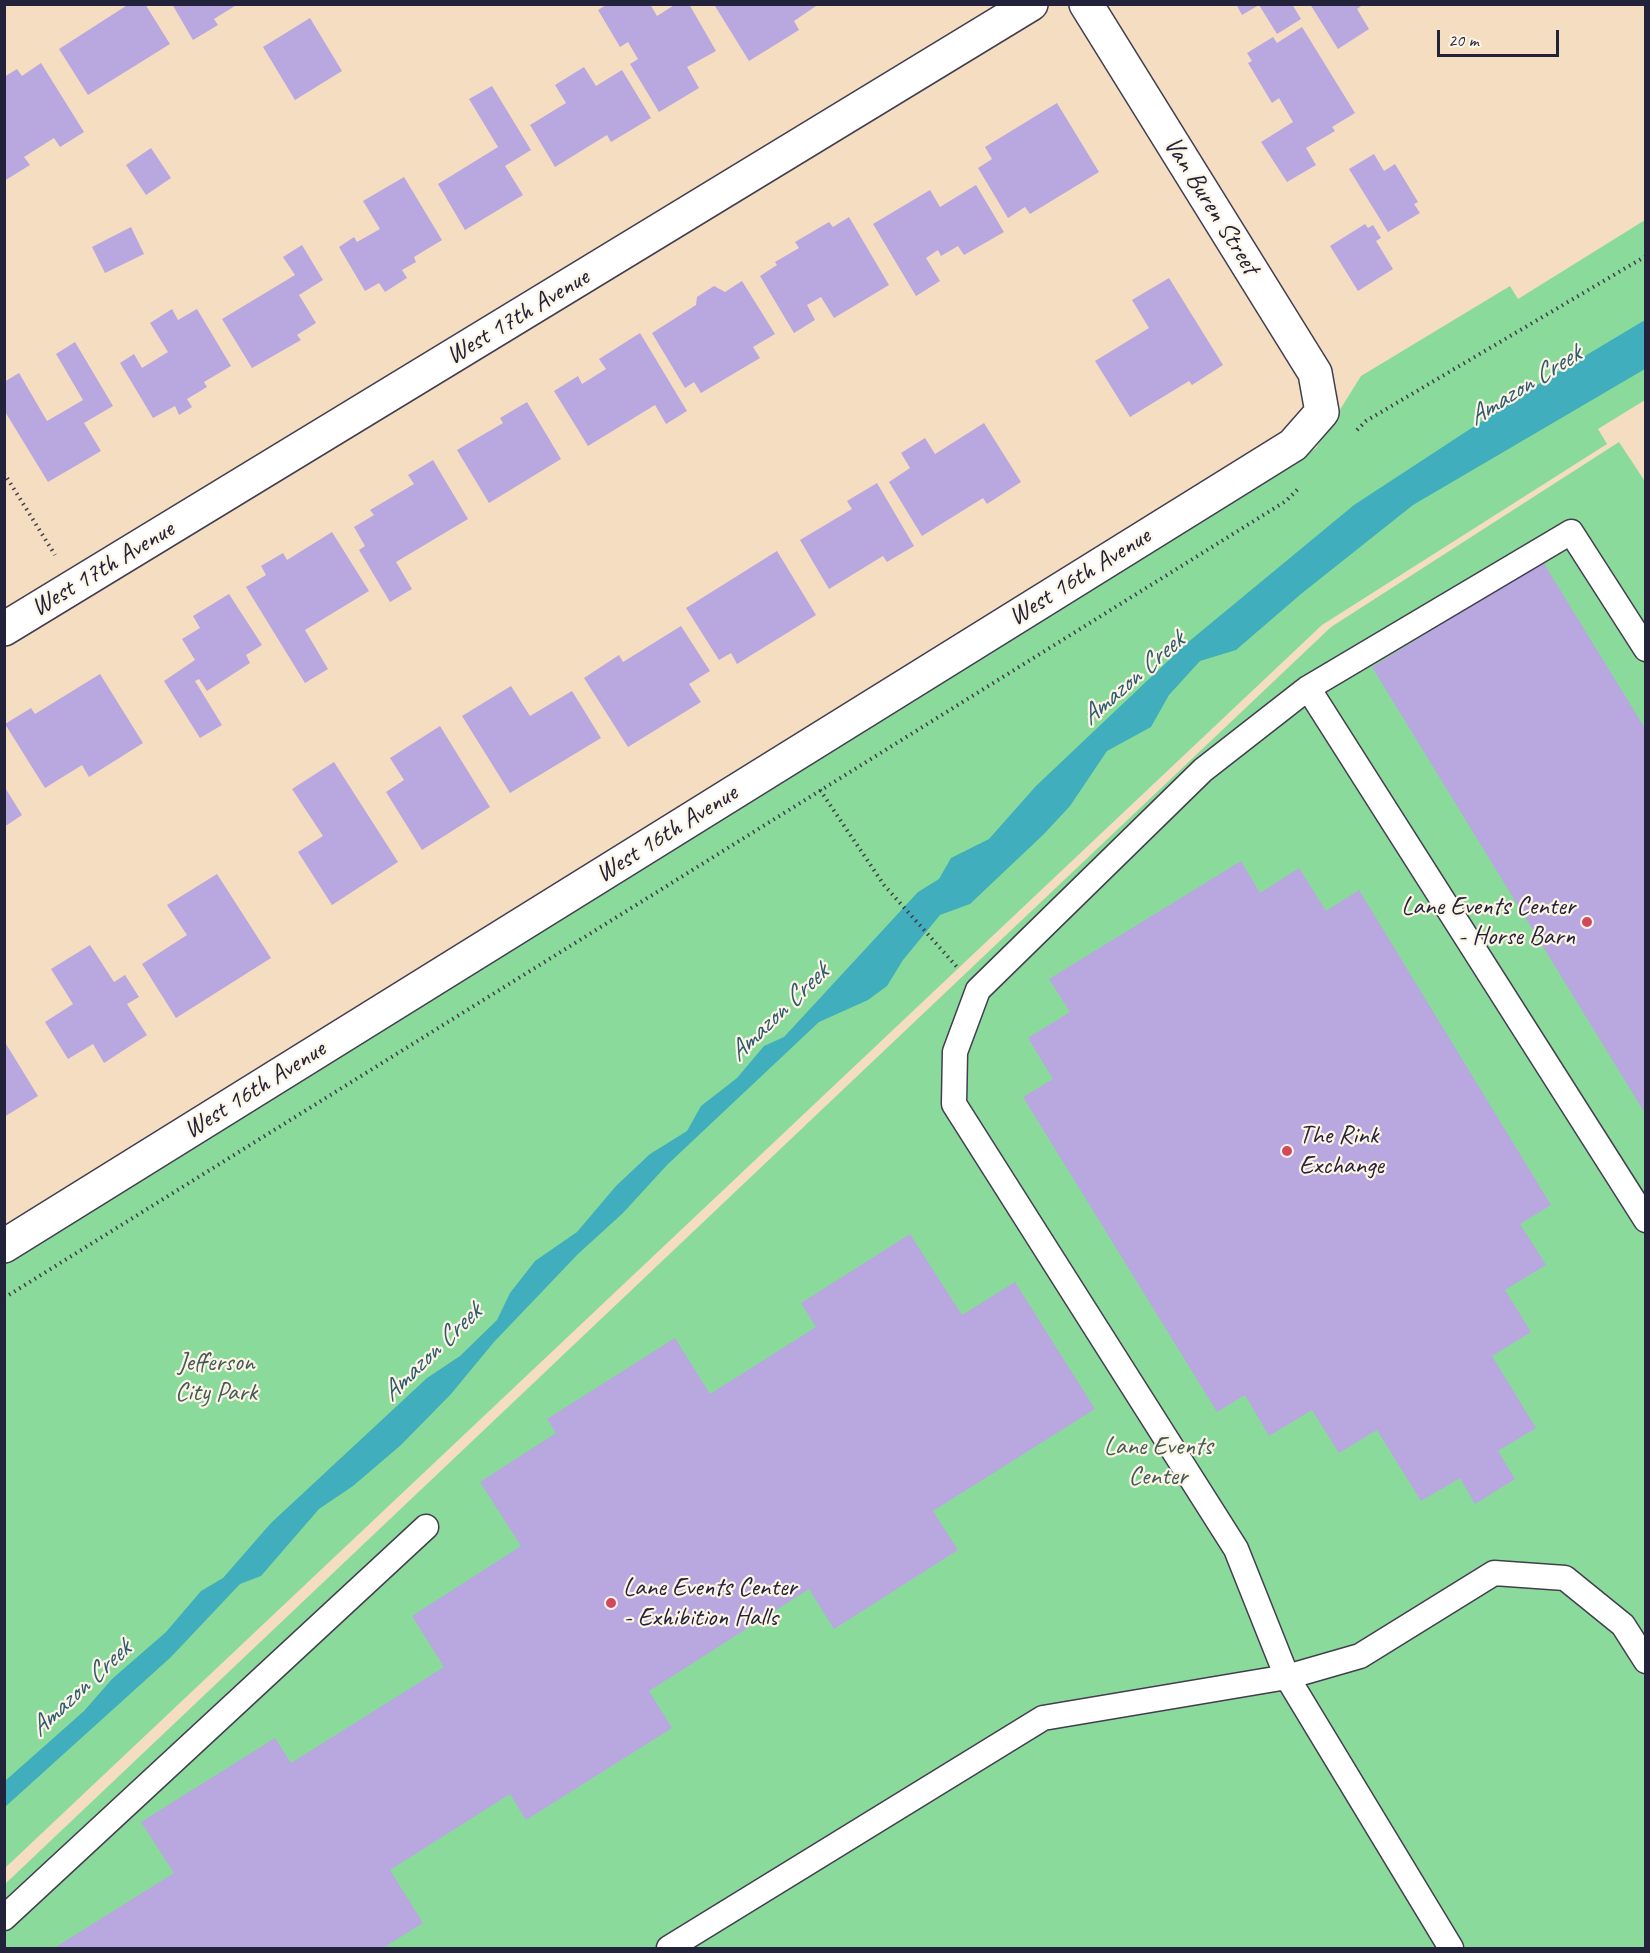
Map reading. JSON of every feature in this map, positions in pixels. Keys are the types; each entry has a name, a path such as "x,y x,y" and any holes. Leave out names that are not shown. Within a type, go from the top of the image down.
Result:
{"street":[{"name":"West 17th Avenue","path":"4,629 1031,4"},
{"name":"Van Buren Street","path":"1086,4 1315,373 1323,412"},
{"name":"West 16th Avenue","path":"4,1246 1293,445 1323,412"}],"lane":[{"path":"1451,1948 1287,1677 1236,1549 954,1104 956,1052 978,990 1203,770 1308,688 1570,532 1646,649"},
{"path":"1308,688 1646,1220"},
{"path":"4,1918 426,1527"},
{"path":"669,1948 1043,1718 1287,1677 1360,1656 1494,1573 1565,1578 1623,1625 1646,1661"}],"path":[{"path":"4,473 74,586"},
{"path":"820,790 884,885 959,969"}],"green space":[{"name":"Jefferson City Park","path":"1645,220 1645,400 1598,429 1607,444 1322,625 5,1868 5,1261 1316,448 1361,376 1510,286 1518,299"},
{"name":"Lane Events Center","path":"1619,442 1646,483 1645,1948 5,1948 5,1884 1331,627"}],"water":[{"path":"1645,320 1645,369 1413,505 1301,594 1236,650 1200,661 1169,695 1151,727 1107,751 1070,806 1044,834 970,904 940,915 903,960 887,986 868,1000 819,1022 667,1165 623,1213 578,1254 494,1342 451,1394 401,1445 353,1486 319,1509 261,1576 240,1584 171,1657 5,1807 5,1781 84,1711 112,1679 166,1632 201,1591 223,1578 271,1523 427,1378 460,1356 497,1320 510,1293 535,1261 577,1232 616,1186 650,1154 687,1131 701,1106 737,1078 764,1046 784,1037 918,892 939,879 951,858 989,839 1036,786 1187,643 1354,505 1548,378"}],"building":[{"path":"129,4 145,4 170,44 88,95 59,49"},
{"path":"172,4 238,4 214,19 218,25 193,40"},
{"path":"608,4 650,4 657,16 676,4 689,4 716,51 687,67 699,88 659,112 630,64 638,59 628,42 620,47 598,10"},
{"path":"717,4 819,4 794,21 799,30 749,61 715,6"},
{"path":"1236,4 1292,4 1301,19 1277,34 1259,5 1242,15"},
{"path":"1310,4 1364,4 1357,9 1369,29 1338,49"},
{"path":"310,18 342,71 295,100 263,47"},
{"path":"1302,27 1355,113 1332,127 1335,131 1306,148 1316,165 1287,182 1261,142 1293,122 1279,98 1272,103 1248,63 1252,61 1247,53 1273,37 1277,43"},
{"path":"41,63 84,132 60,147 54,138 24,157 30,165 4,181 4,77 17,69 22,76"},
{"path":"584,67 596,86 622,70 651,118 611,142 607,135 555,167 530,125 566,103 555,85"},
{"path":"492,86 531,150 505,166 523,195 465,230 438,184 498,147 469,99"},
{"path":"1057,103 1099,172 1030,214 1025,207 1008,218 978,168 992,159 985,147"},
{"path":"151,148 171,178 146,195 126,165"},
{"path":"1374,154 1384,171 1395,164 1418,202 1414,204 1420,213 1388,232 1349,169"},
{"path":"404,177 442,240 414,257 416,262 402,270 407,278 385,292 379,283 365,291 339,247 354,237 357,242 380,229 363,201"},
{"path":"976,185 1004,232 964,255 958,246 941,256 938,250 926,258 940,281 916,296 873,224 930,190 940,207"},
{"path":"849,217 889,285 834,318 821,297 807,305 815,320 794,333 760,276 777,265 775,262 799,248 795,242 829,222 833,227"},
{"path":"1365,224 1368,228 1373,225 1381,238 1376,241 1393,269 1358,291 1330,246"},
{"path":"131,227 144,254 105,273 92,247"},
{"path":"302,245 323,280 299,295 316,323 297,335 301,340 252,368 222,319 295,275 283,257"},
{"path":"1169,278 1223,365 1192,385 1189,381 1130,417 1095,361 1149,328 1132,300"},
{"path":"742,281 775,334 753,347 760,358 701,393 694,382 685,388 652,333 696,305 697,297 714,286 725,292"},
{"path":"172,309 178,320 197,309 231,366 204,382 207,387 187,399 192,407 179,415 175,406 153,418 120,363 134,354 142,368 168,352 150,323"},
{"path":"640,333 687,411 666,424 655,405 588,446 554,391 578,376 582,384 606,369 599,359"},
{"path":"75,342 113,406 84,423 101,451 48,482 4,410 4,382 19,373 47,421 83,400 56,354"},
{"path":"527,402 561,459 489,503 457,450 503,423 500,418"},
{"path":"984,423 1021,482 987,504 983,498 922,536 889,482 910,468 901,453 925,438 935,454"},
{"path":"433,460 468,519 396,562 412,589 390,602 359,550 365,546 354,527 374,515 370,510 414,484 408,475"},
{"path":"877,483 914,546 887,562 883,556 829,589 800,540 852,509 847,501"},
{"path":"332,532 369,591 305,630 328,669 305,683 246,587 266,575 261,566 283,553 287,560"},
{"path":"777,551 816,615 737,664 731,653 719,660 686,608"},
{"name":"Lane Events Center - Horse Barn","path":"1543,562 1646,730 1646,1115 1372,667"},
{"path":"229,594 262,645 246,655 250,663 207,691 199,679 195,681 222,725 200,738 164,681 195,660 182,639 200,628 193,616"},
{"path":"681,626 710,671 689,684 701,702 628,747 584,678 619,655 623,662"},
{"path":"100,674 143,743 89,777 82,765 45,788 5,724 31,708 35,714"},
{"path":"511,686 530,716 572,691 601,738 510,793 462,716"},
{"path":"440,726 490,807 422,850 386,792 404,780 390,758"},
{"path":"334,762 398,862 332,905 298,852 323,836 292,789"},
{"path":"4,786 22,815 4,827"},
{"name":"The Rink Exchange","path":"1241,861 1260,893 1299,868 1326,911 1359,890 1551,1205 1520,1224 1546,1265 1505,1290 1531,1332 1492,1356 1536,1428 1498,1451 1515,1479 1475,1504 1460,1478 1421,1501 1377,1430 1339,1453 1312,1410 1269,1436 1245,1395 1217,1412 1023,1097 1053,1079 1028,1038 1070,1012 1049,979"},
{"path":"217,874 271,958 176,1018 142,964 187,935 167,905"},
{"path":"90,945 114,982 125,975 139,997 127,1004 147,1035 104,1063 93,1044 68,1059 45,1022 73,1004 51,969"},
{"path":"6,1044 38,1096 4,1117 4,1045"},
{"name":"Lane Events Center - Exhibition Halls","path":"910,1234 962,1315 1015,1282 1095,1409 933,1511 958,1550 834,1629 809,1589 649,1691 672,1728 526,1820 510,1794 390,1870 423,1923 383,1948 54,1948 174,1873 141,1822 275,1738 291,1763 444,1667 412,1616 521,1546 480,1482 556,1433 547,1419 675,1338 710,1394 816,1327 801,1303"}],"place":[{"name":"Lane Events Center - Horse Barn","path":"1587,922"},
{"name":"The Rink Exchange","path":"1287,1151"},
{"name":"Lane Events Center - Exhibition Halls","path":"611,1603"}],"water label":[{"name":"Amazon Creek","path":"1525,386"},
{"name":"Amazon Creek","path":"1133,679"},
{"name":"Amazon Creek","path":"779,1013"},
{"name":"Amazon Creek","path":"432,1353"},
{"name":"Amazon Creek","path":"81,1689"}]}
